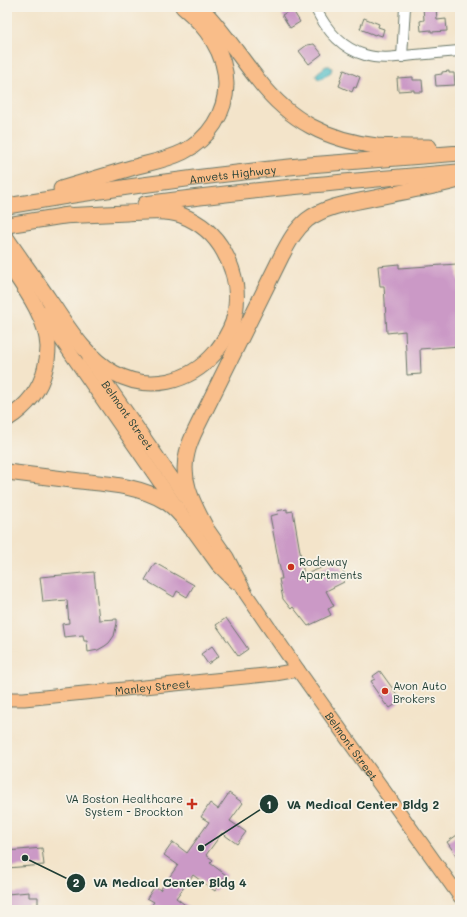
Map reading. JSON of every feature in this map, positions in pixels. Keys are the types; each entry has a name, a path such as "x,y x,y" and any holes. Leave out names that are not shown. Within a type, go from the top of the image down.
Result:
{"highway":[{"path":"7,205 176,155 190,147 206,134 215,122 222,108 226,89 225,70 221,55 214,42 204,28 183,7"},
{"path":"200,7 218,27 259,82 289,112 304,124 334,136 364,144 379,146 460,148"},
{"name":"Amvets Highway","path":"7,205 199,177 309,165 460,153"},
{"name":"Amvets Highway","path":"7,225 182,199 310,185 460,172"},
{"path":"199,527 188,489 185,470 190,442 290,239 296,231 313,216 335,206 460,180"},
{"path":"61,216 159,212 189,218 204,228 221,247 232,268 236,289 236,306 233,322 224,341 211,357 201,366 189,374 177,379 166,382 144,382 120,376 96,361 74,337"},
{"name":"Belmont Street","path":"7,239 13,263 21,283"},
{"name":"Belmont Street","path":"13,263 74,337"},
{"path":"7,419 28,403 34,394 44,373 48,354 46,336 42,321 21,283"},
{"path":"7,472 117,485 139,490 170,505 199,527"}],"main road":[{"name":"Belmont Street","path":"21,283 199,527 227,557 246,594 298,670 460,897"},
{"name":"Belmont Street","path":"74,337 199,527"},
{"name":"Manley Street","path":"7,699 24,699 275,674 298,670"}],"street":[{"path":"315,7 329,31 348,48 365,55 394,58 460,51"},
{"path":"402,57 405,7"}],"water":[{"path":"326,66 330,66 332,68 331,72 321,79 318,79 316,76 317,73"}],"building":[{"path":"423,7 436,7 437,20 446,19 447,31 421,31 420,21 424,20"},
{"path":"292,9 300,22 290,28 282,15"},
{"path":"364,18 379,24 378,27 384,29 382,36 360,29"},
{"path":"314,44 322,54 309,64 299,51 307,45"},
{"path":"344,70 360,77 356,88 354,87 352,92 339,86"},
{"path":"449,71 449,73 454,73 455,85 436,86 435,75"},
{"path":"413,77 413,80 422,80 423,92 414,92 414,90 398,91 397,78"},
{"path":"399,264 399,268 457,264 458,280 460,280 460,346 420,349 421,374 407,375 405,331 387,333 384,286 380,286 378,266"},
{"name":"Rodeway Apartments","path":"287,509 287,512 293,511 304,575 335,562 337,567 341,566 345,575 342,577 344,582 326,591 334,606 328,609 331,615 308,626 293,607 291,609 283,599 279,579 282,579 270,516 278,514 277,511"},
{"path":"155,563 194,585 187,597 177,591 174,597 145,580"},
{"path":"94,572 99,620 117,619 117,623 114,636 109,643 98,650 88,652 87,641 84,641 83,635 64,637 62,624 69,623 67,600 43,602 40,577"},
{"path":"226,618 248,649 238,656 216,625"},
{"path":"212,646 219,656 208,664 201,654"},
{"name":"Avon Auto Brokers","path":"380,671 398,696 396,698 399,702 390,708 387,704 386,705 372,685 373,684 371,681 375,679 373,676"},
{"path":"229,793 243,803 230,821 246,832 237,844 222,833 206,855 213,860 210,863 226,875 215,891 193,875 176,898 192,910 148,910 154,902 147,898 155,886 160,890 178,865 164,855 173,842 187,853 209,822 201,817 210,803 218,809"},
{"path":"460,833 460,861 447,842"},
{"path":"42,848 44,865 7,868 7,851"},
{"path":"29,892 29,897 38,897 38,905 29,905 29,910 7,910 7,894"}],"place":[{"name":"Rodeway Apartments","path":"291,567"},
{"name":"Avon Auto Brokers","path":"385,691"},
{"name":"VA Boston Healthcare System - Brockton","path":"192,804"},
{"name":"VA Medical Center Bldg 2","path":"201,848"},
{"name":"VA Medical Center Bldg 4","path":"25,858"}]}
